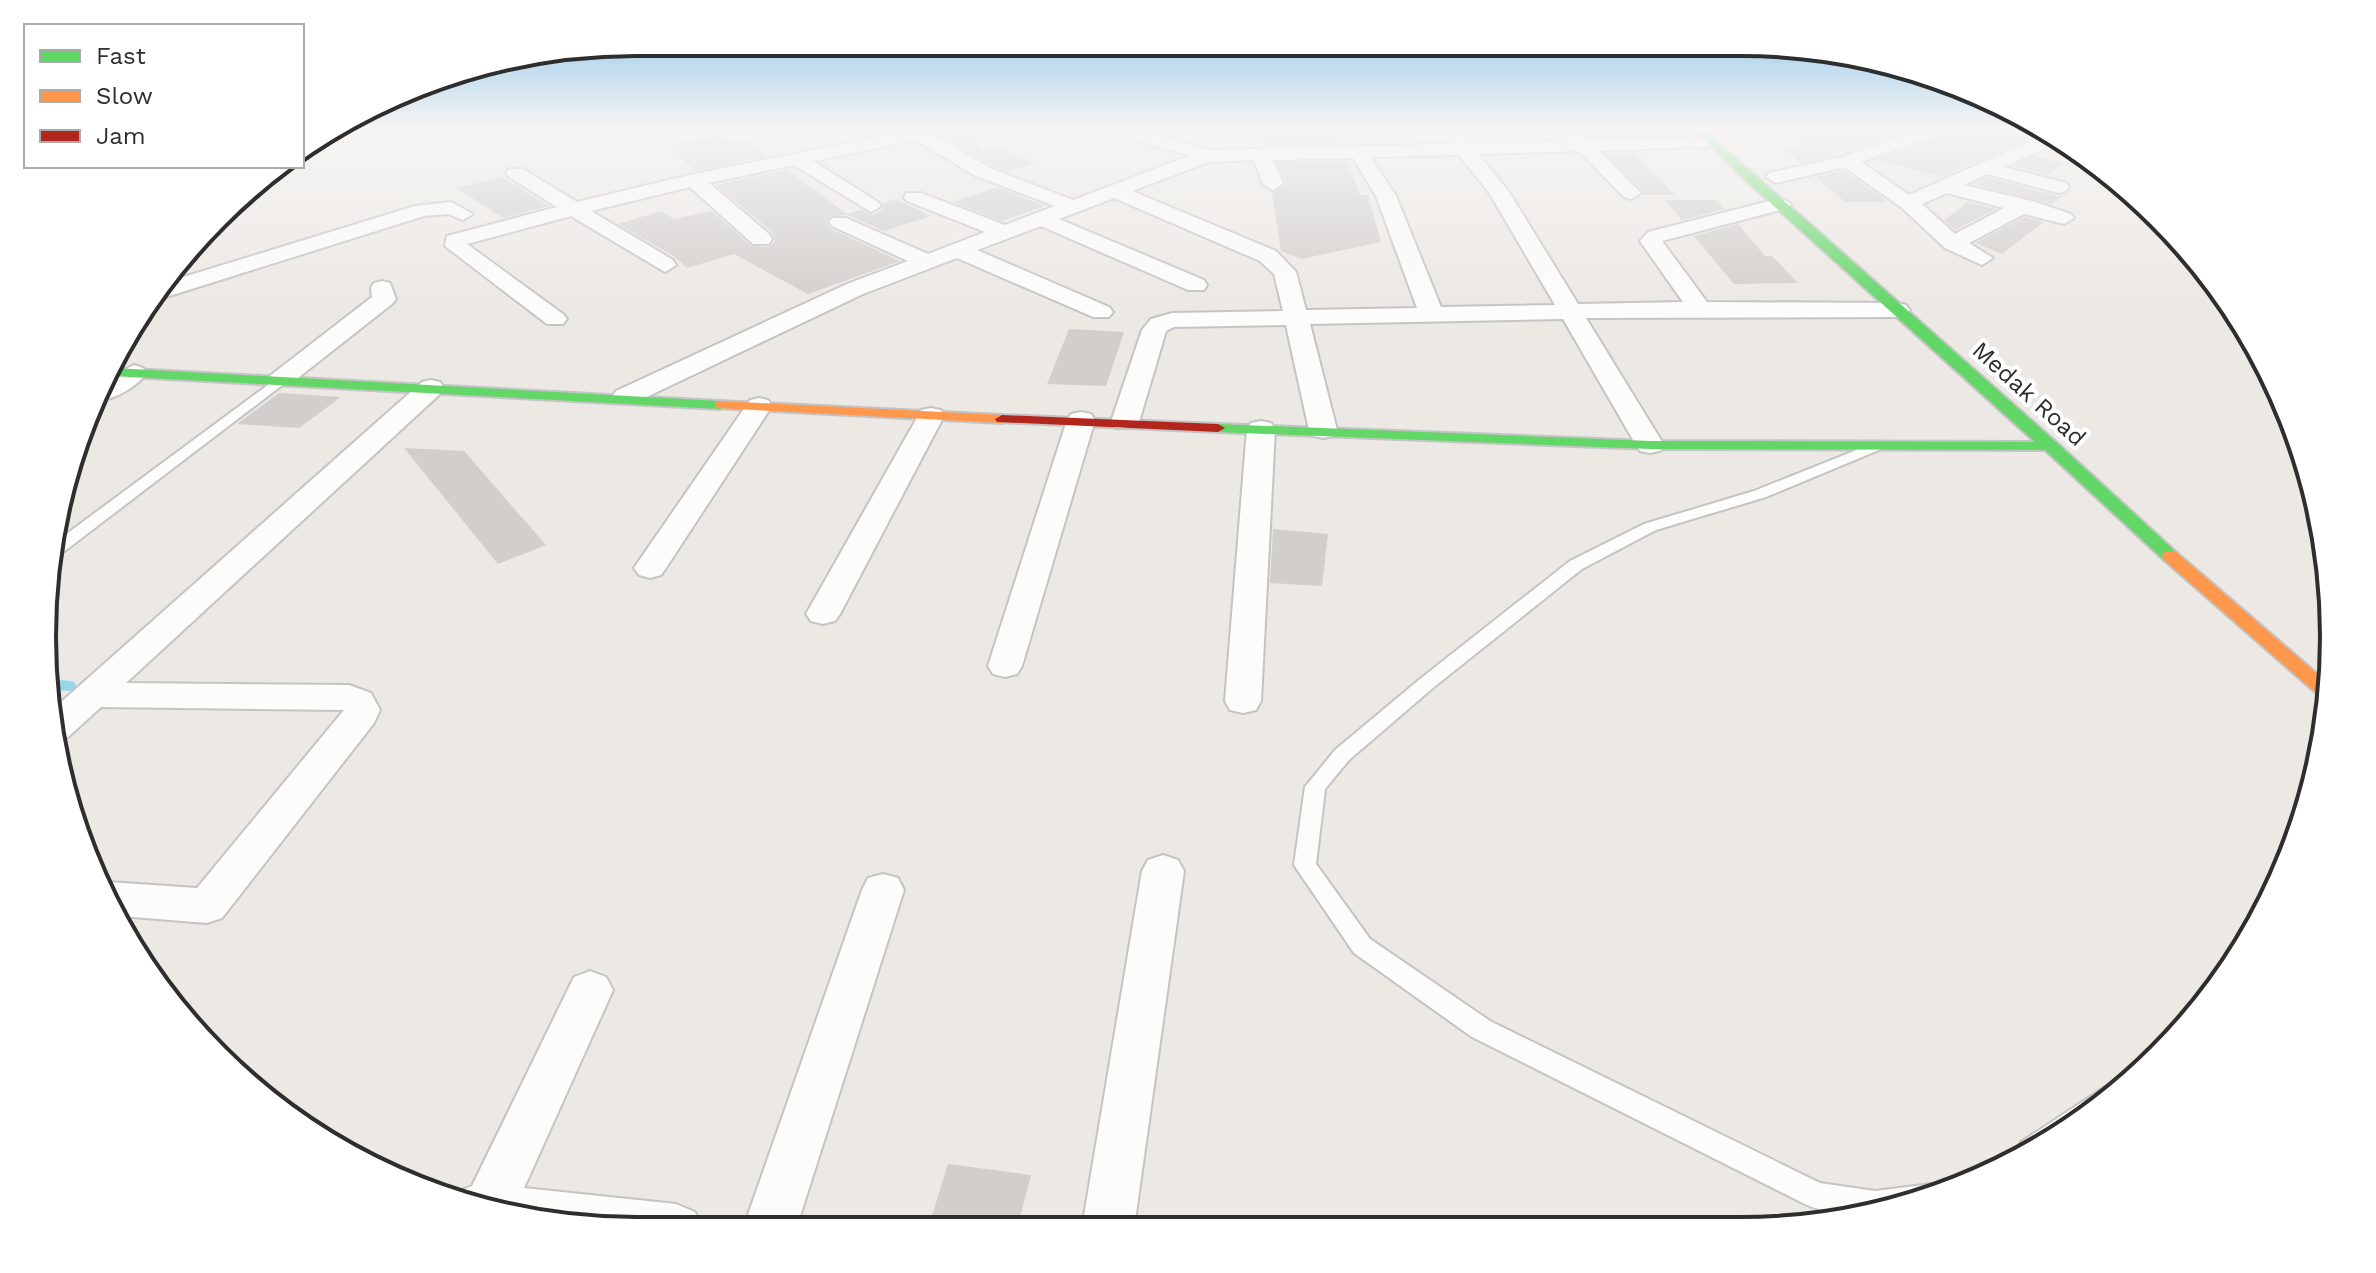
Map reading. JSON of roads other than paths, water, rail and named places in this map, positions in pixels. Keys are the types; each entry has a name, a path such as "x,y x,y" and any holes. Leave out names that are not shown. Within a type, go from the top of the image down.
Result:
{"street":[{"path":"542,188 665,265"},
{"path":"455,241 463,236 658,188"},
{"path":"704,188 761,239"},
{"path":"844,188 871,206"},
{"path":"1026,188 1072,206"},
{"path":"625,397 846,292 1117,188"},
{"path":"1381,188 1432,315"},
{"path":"1496,188 1650,445"},
{"path":"1626,188 1631,193"},
{"path":"1775,188 2018,392"},
{"path":"1700,309 1651,241 1655,236 1784,188"},
{"path":"1887,188 1953,243 1982,258"},
{"path":"1908,203 1940,188"},
{"path":"1955,188 2064,218"},
{"path":"1113,190 1268,256 1280,264 1285,272 1323,430"},
{"name":"Medak Road","path":"1778,191 1898,310 2052,446 2232,614 2318,685"},
{"path":"914,197 1003,232"},
{"path":"1953,243 2025,205"},
{"path":"173,287 408,214 439,207 463,214"},
{"path":"408,214 455,241 456,246 555,319"},
{"path":"1040,218 1196,285"},
{"path":"839,222 926,261"},
{"path":"957,250 1101,312"},
{"path":"280,380 384,299 382,288"},
{"path":"1125,422 1159,324 1172,320 1700,309 1898,310"},
{"path":"120,372 625,397 931,416 1650,445 2052,446"},
{"path":"62,721 431,388"},
{"path":"650,568 759,406"},
{"path":"823,614 931,416"},
{"path":"1005,666 1081,420"},
{"path":"1243,701 1261,429"},
{"path":"92,695 349,697 358,702 362,710 356,723 207,906 120,900"},
{"path":"1110,1217 1163,871"},
{"path":"773,1217 883,890"},
{"path":"489,1198 590,990"}],"lane":[{"path":"64,543 280,380"},
{"path":"1866,1203 1817,1196 1481,1029 1362,946 1305,865 1315,787 1342,755 1576,565 1650,527 1760,494 1877,446"}],"waterway":[{"path":"58,685 71,686"}]}
